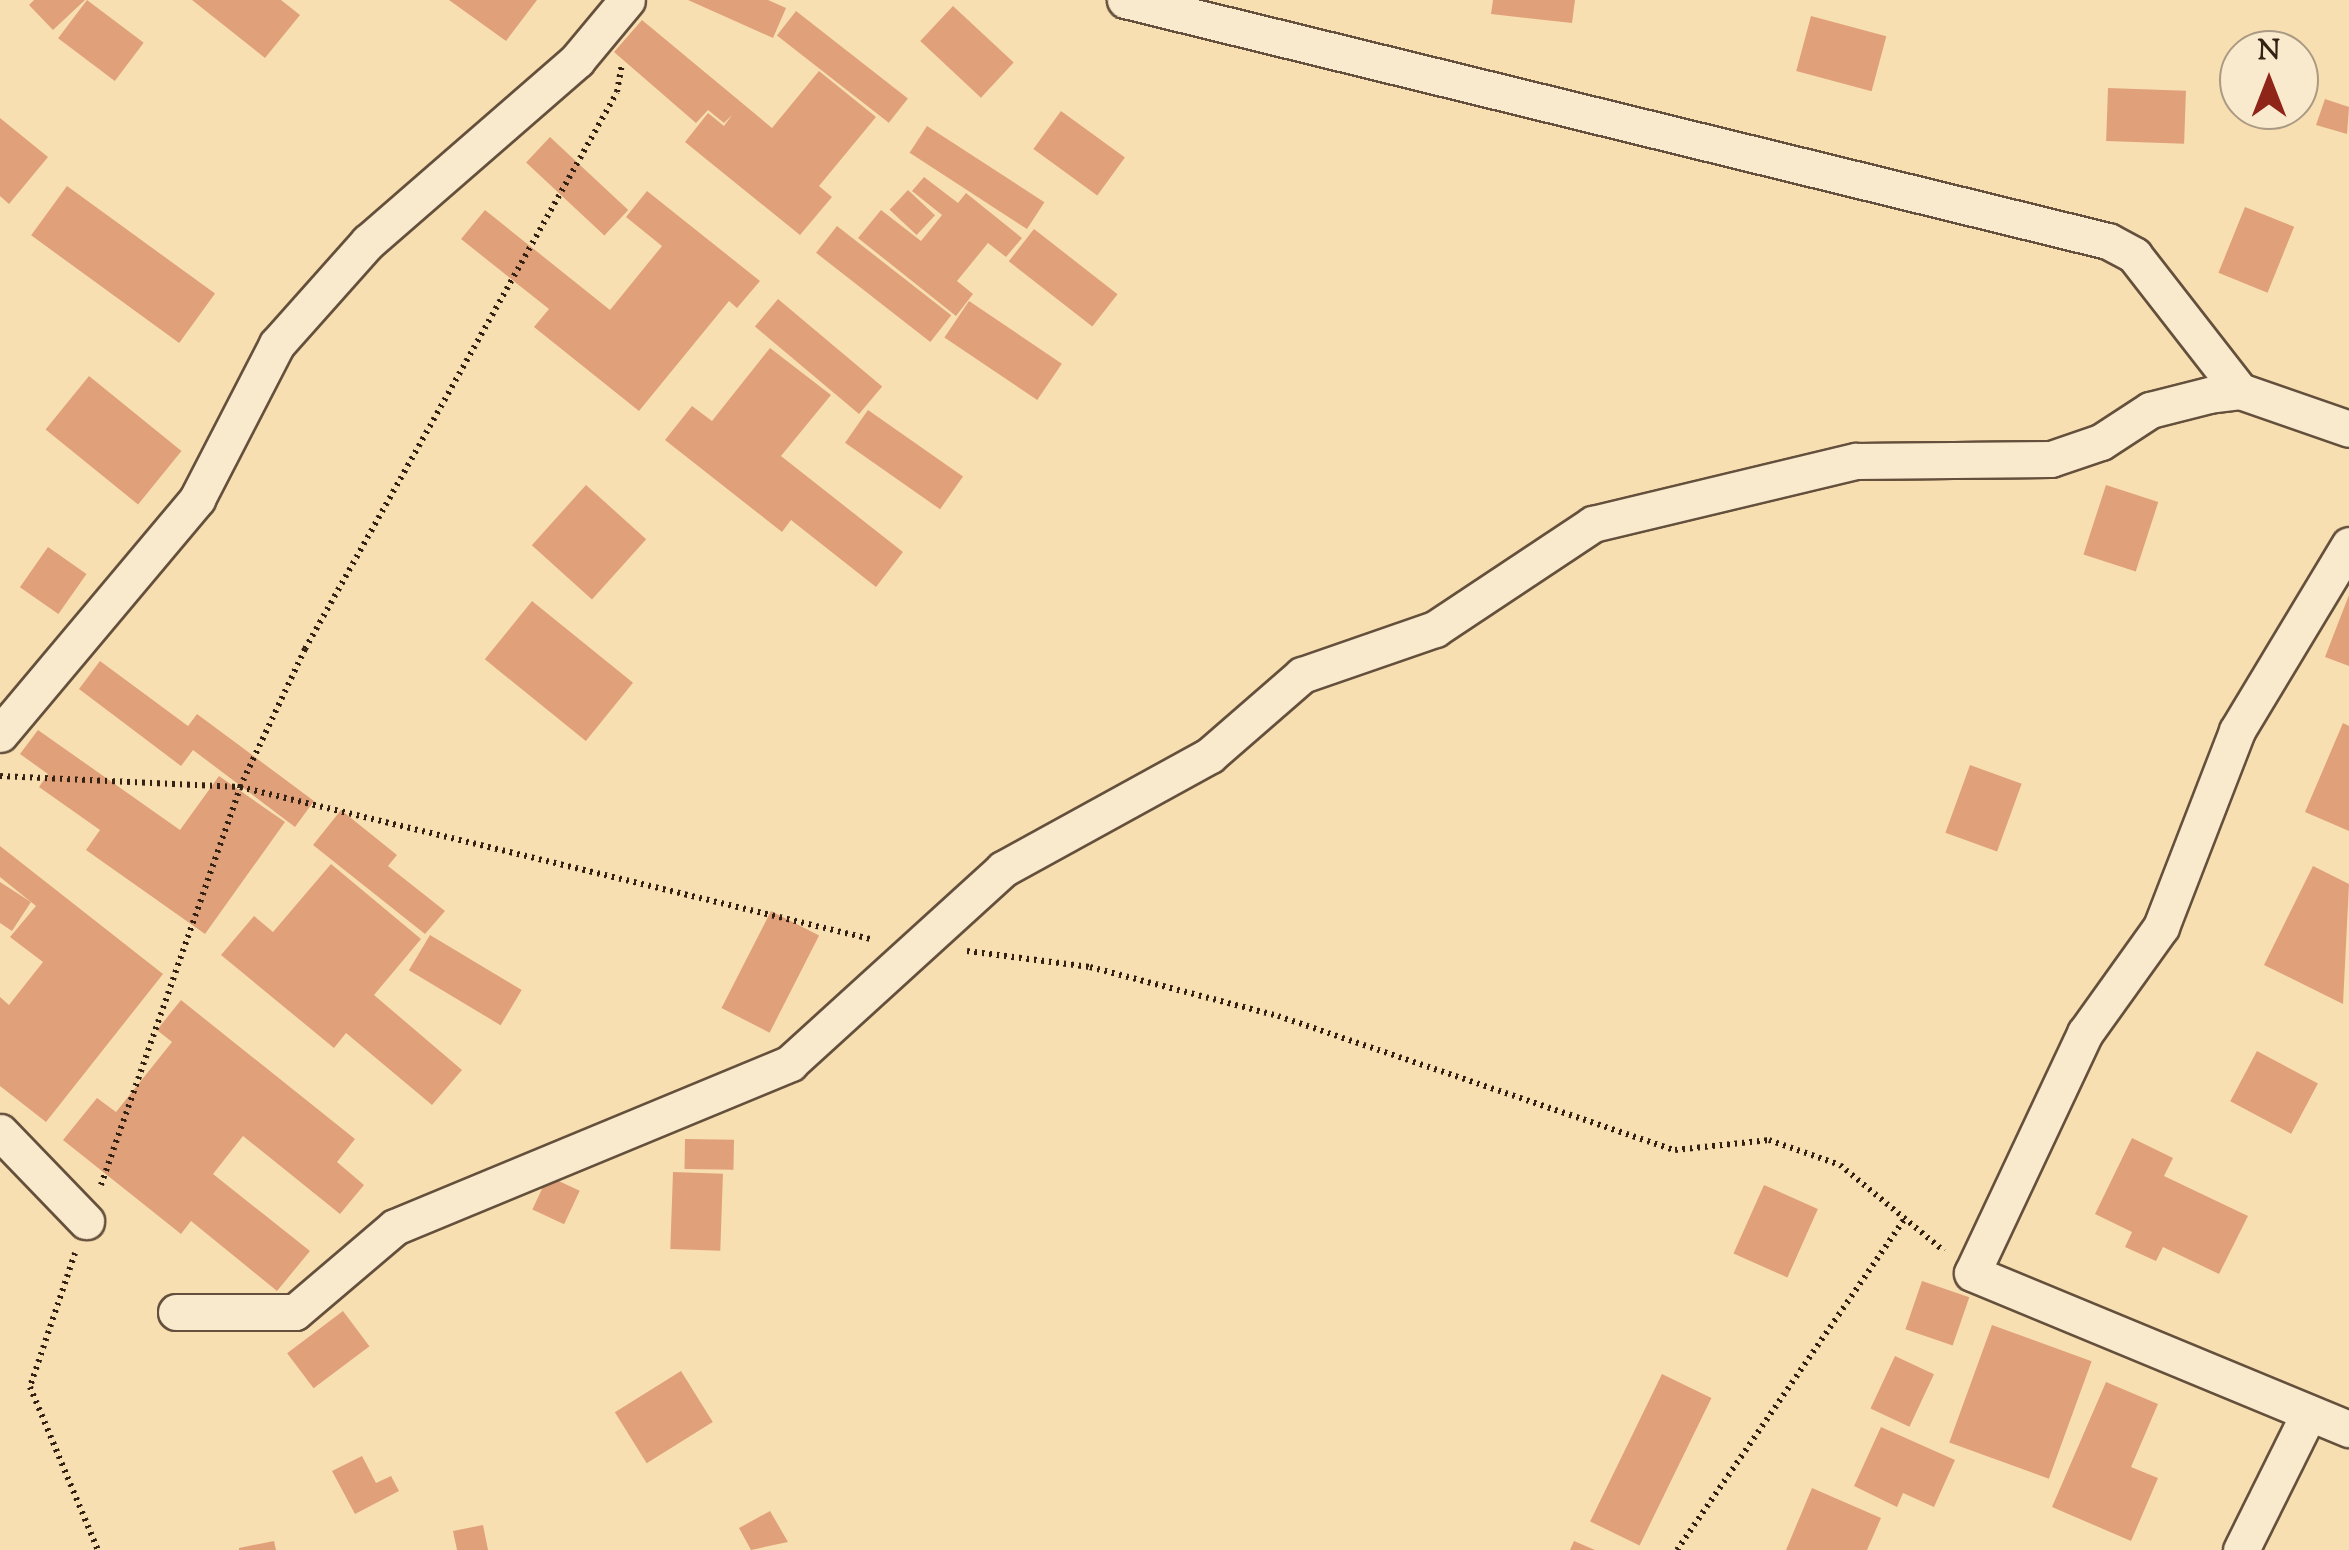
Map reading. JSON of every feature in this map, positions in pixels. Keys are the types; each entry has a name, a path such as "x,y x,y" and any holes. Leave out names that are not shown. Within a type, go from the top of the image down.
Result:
{"street":[{"path":"0,734 197,499 278,344 368,242 576,60 627,0"},
{"path":"1125,0 2108,242 2134,255 2240,392"},
{"path":"176,1312 267,1317 311,1305 395,1227 790,1063 914,945 1073,824 1225,745 1295,679 1436,629 1593,524 1856,461 2052,459 2173,402 2240,392 2349,429"},
{"path":"2349,545 2237,732 2178,890 2085,1033 1972,1273 2307,1417 2349,1429"},
{"path":"0,1132 86,1222"},
{"path":"2241,1550 2307,1417"}],"path":[{"path":"98,1550 30,1387 86,1222 240,787 304,650 617,92 623,55"},
{"path":"0,776 240,787 914,945 1090,966 1278,1016 1675,1150 1769,1140 1840,1165 1972,1273"},
{"path":"1676,1550 1904,1220"}],"building":[{"path":"34,0 85,0 53,30 29,5"},
{"path":"87,0 144,43 115,81 58,38"},
{"path":"192,0 281,0 300,15 265,58"},
{"path":"449,0 537,0 506,41"},
{"path":"688,0 768,0 786,8 773,38"},
{"path":"1493,0 1575,0 1572,23 1491,14"},
{"path":"953,6 1014,63 981,98 920,41"},
{"path":"796,11 908,98 889,123 777,35"},
{"path":"1811,16 1886,36 1872,91 1796,71"},
{"path":"642,20 772,128 819,71 876,117 819,186 832,197 800,235 685,142 708,113 724,126 732,115 724,123 708,110 696,123 614,52"},
{"path":"2108,88 2186,91 2184,144 2106,141"},
{"path":"2325,99 2349,107 2347,134 2319,126"},
{"path":"1061,111 1125,157 1097,195 1033,149"},
{"path":"0,118 48,157 9,204 0,196"},
{"path":"927,126 1044,202 1027,229 910,153"},
{"path":"550,137 628,210 604,236 526,163"},
{"path":"924,177 958,203 966,193 1022,238 1006,257 988,243 957,281 973,294 956,316 858,238 881,210 921,241 942,215 912,191"},
{"path":"67,186 215,294 179,343 31,235"},
{"path":"908,190 935,215 917,235 890,210"},
{"path":"647,191 760,281 737,308 729,301 639,411 534,327 549,309 461,239 485,210 610,310 662,246 626,217"},
{"path":"2245,207 2294,227 2268,293 2218,273"},
{"path":"837,226 951,315 930,342 816,253"},
{"path":"1034,229 1118,294 1092,327 1009,261"},
{"path":"778,299 882,386 859,414 755,327"},
{"path":"969,301 1062,364 1037,400 944,337"},
{"path":"770,348 831,395 781,456 903,552 876,587 791,520 782,532 665,440 692,406 712,421"},
{"path":"89,376 181,451 138,505 46,430"},
{"path":"868,410 963,477 940,509 845,443"},
{"path":"586,485 646,539 592,599 532,545"},
{"path":"2106,485 2158,502 2136,571 2083,554"},
{"path":"48,547 87,574 58,614 20,587"},
{"path":"2349,595 2349,666 2325,657"},
{"path":"532,601 633,683 586,741 485,659"},
{"path":"100,661 188,726 197,714 314,801 295,827 193,750 181,766 79,689"},
{"path":"2343,723 2349,726 2349,831 2305,812"},
{"path":"38,730 180,830 219,776 285,822 205,934 86,850 100,830 39,787 48,774 20,754"},
{"path":"1970,765 2022,784 1997,851 1945,833"},
{"path":"341,810 397,855 388,866 445,911 425,934 313,845"},
{"path":"0,846 163,974 46,1122 0,1086 0,997 9,1005 43,962 10,937 36,906 0,877"},
{"path":"331,864 421,939 374,995 462,1070 432,1105 346,1033 334,1048 221,955 254,916 273,932"},
{"path":"2313,866 2349,884 2343,1004 2264,965"},
{"path":"0,882 31,902 12,931 0,923"},
{"path":"771,911 819,936 770,1033 722,1008"},
{"path":"430,935 522,990 501,1025 409,970"},
{"path":"181,1000 355,1139 337,1162 364,1185 340,1214 243,1136 213,1174 310,1251 277,1291 191,1221 181,1234 63,1140 97,1098 116,1112 172,1042 157,1030"},
{"path":"2257,1051 2318,1083 2291,1134 2230,1101"},
{"path":"2132,1138 2173,1158 2164,1176 2248,1216 2219,1274 2163,1247 2156,1261 2125,1247 2132,1232 2095,1214"},
{"path":"685,1139 734,1140 733,1170 684,1169"},
{"path":"673,1172 723,1174 720,1251 670,1249"},
{"path":"548,1176 580,1191 564,1224 532,1210"},
{"path":"1764,1185 1818,1209 1787,1278 1733,1254"},
{"path":"1922,1281 1969,1297 1953,1345 1905,1329"},
{"path":"343,1311 369,1346 314,1388 287,1353"},
{"path":"1992,1325 2092,1361 2049,1479 1949,1442"},
{"path":"1895,1356 1934,1374 1909,1427 1870,1409"},
{"path":"681,1371 713,1422 647,1463 615,1412"},
{"path":"1662,1374 1711,1398 1640,1546 1590,1521"},
{"path":"2106,1382 2158,1404 2131,1467 2158,1478 2131,1541 2052,1507"},
{"path":"1881,1427 1955,1460 1934,1507 1903,1493 1897,1507 1854,1486"},
{"path":"362,1456 376,1483 391,1476 399,1491 355,1514 332,1471"},
{"path":"1812,1488 1881,1518 1867,1550 1786,1550"},
{"path":"770,1511 788,1542 751,1550 739,1528"},
{"path":"483,1525 488,1550 457,1550 453,1531"},
{"path":"274,1541 276,1550 239,1550 239,1548"},
{"path":"1574,1541 1595,1550 1570,1550"}]}
